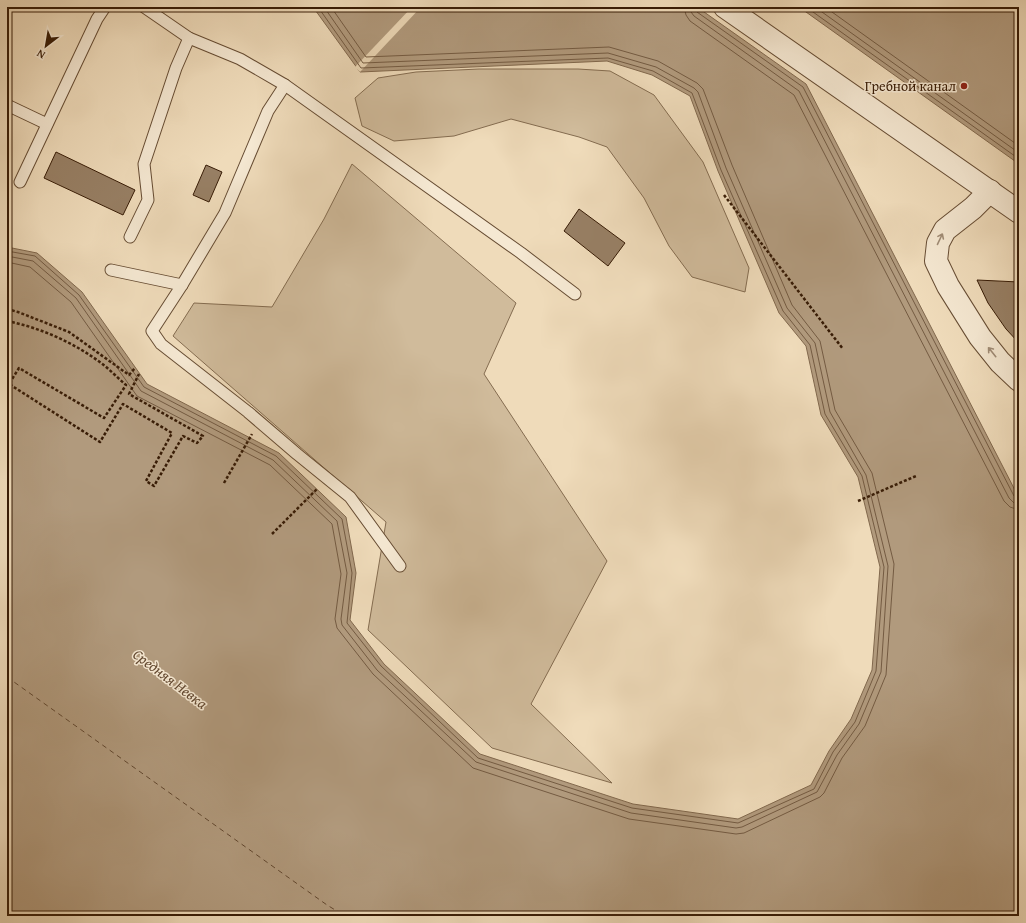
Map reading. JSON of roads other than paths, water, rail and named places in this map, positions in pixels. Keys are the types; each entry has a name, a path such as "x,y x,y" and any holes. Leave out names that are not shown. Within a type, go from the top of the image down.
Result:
{"street":[{"path":"725,7 1019,212"},
{"path":"990,191 973,208 945,230 938,243 936,261 948,286 980,337 1000,362 1019,380"}],"lane":[{"path":"20,182 97,19 105,7"},
{"path":"144,7 189,38 240,59 285,85 521,253 575,294"},
{"path":"130,237 148,200 144,164 176,68 189,38"},
{"path":"285,85 268,111 225,213 182,285 152,331 160,344 248,412 350,497 400,566"},
{"path":"7,105 47,124"},
{"path":"111,270 182,285"}],"water":[{"name":"Средняя Невка","path":"313,7 697,7 806,84 1019,498 1019,916 7,916 7,247 37,253 82,292 147,384 279,453 346,517 356,573 350,620 384,664 480,754 633,804 738,819 811,785 829,751 851,719 872,670 880,567 858,477 821,415 806,346 779,313 718,171 690,96 652,75 607,61 360,72"},
{"name":"Гребной канал","path":"799,7 1019,7 1019,164"}],"place":[{"name":"Гребной канал","path":"964,86"}]}
